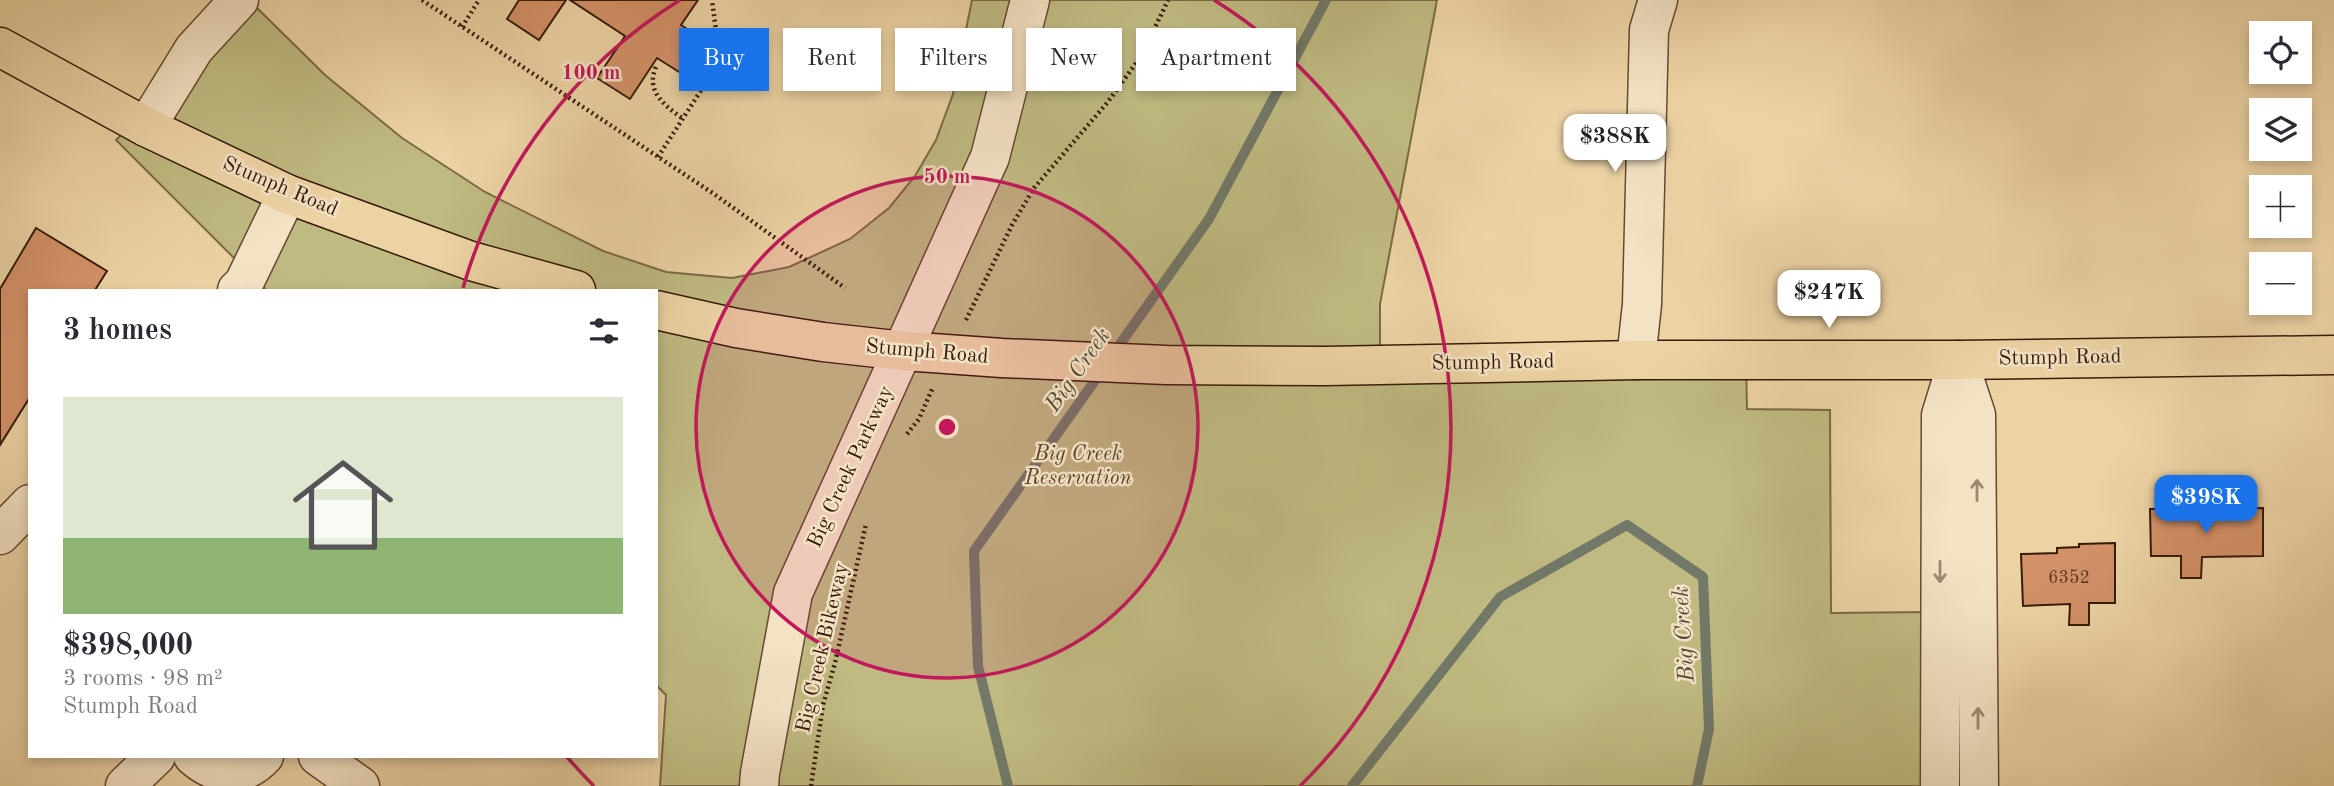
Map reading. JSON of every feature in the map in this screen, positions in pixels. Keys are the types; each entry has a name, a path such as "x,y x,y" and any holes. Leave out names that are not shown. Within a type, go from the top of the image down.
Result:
{"main road":[{"name":"Stumph Road","path":"0,47 146,127 287,194 471,261 572,289"},
{"name":"Stumph Road","path":"658,310 736,328 904,351 1166,365 1326,366 1636,360 2334,355"}],"street":[{"path":"146,127 194,49 239,0"},
{"name":"Big Creek Parkway","path":"759,786 793,593 990,157 1030,0"},
{"path":"1636,360 1642,304 1649,30 1658,0"},
{"path":"238,289 244,283 287,194"},
{"path":"1940,786 1941,415 1958,359"},
{"path":"1958,359 1976,415 1979,786"},
{"path":"0,535 28,506"},
{"path":"125,786 154,758"},
{"path":"195,758 204,766 231,773 244,770 262,758"},
{"path":"321,758 360,786"}],"path":[{"path":"422,0 657,157 845,288"},
{"path":"462,27 479,0"},
{"path":"712,0 716,28"},
{"path":"973,308 1012,225 1034,188 1107,103 1142,55 1168,0"},
{"path":"656,67 652,82 659,99 682,118"},
{"path":"657,157 701,91"},
{"path":"904,438 925,407"},
{"name":"Big Creek Bikeway","path":"811,786 823,705 869,513"}],"green space":[{"name":"Big Creek Reservation","path":"972,0 1437,0 1380,304 1380,365 1746,361 1747,409 1830,410 1831,613 1928,612 1923,786 660,786 666,695 658,687 658,289 265,289 116,140 254,5 325,75 402,138 485,192 603,251 666,272 732,278 789,267 850,239 889,208 915,176 936,140 954,91 1012,91 1012,28 966,28"}],"building":[{"path":"519,0 566,0 539,40 507,19"},
{"path":"570,0 698,0 681,25 686,28 679,28 679,72 657,58 630,99 597,78 625,36"},
{"path":"36,228 107,271 96,289 28,289 28,400 0,445 0,289"},
{"path":"2263,508 2263,556 2202,557 2201,578 2181,578 2181,556 2151,556 2150,509"},
{"path":"2115,543 2115,603 2089,603 2089,625 2069,625 2070,604 2023,606 2021,554 2057,553 2057,548 2079,547 2079,544"}],"waterway":[{"name":"Big Creek","path":"1113,354 1209,219 1326,0"},
{"name":"Big Creek","path":"1008,786 978,666 974,551 1101,372"},
{"name":"Big Creek","path":"1352,786 1500,597 1627,525 1703,577 1709,729 1697,786"}]}
